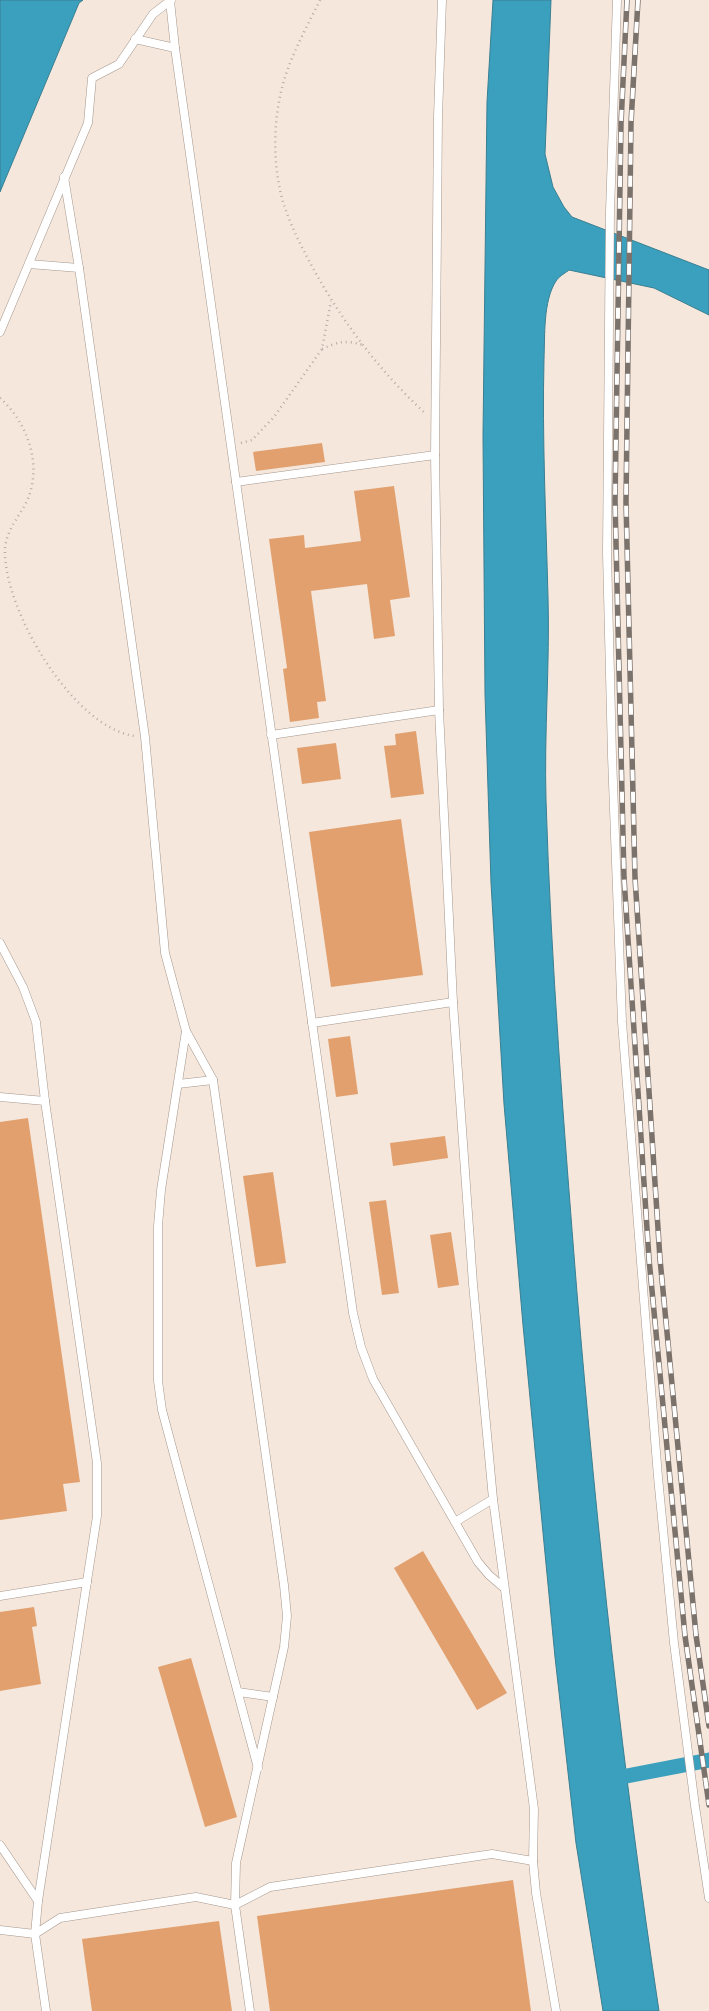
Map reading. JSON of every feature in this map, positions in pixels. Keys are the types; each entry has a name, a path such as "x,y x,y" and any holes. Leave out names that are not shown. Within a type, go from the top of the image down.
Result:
{"lane":[{"path":"442,0 438,117 435,455 439,710 453,1002 473,1284 493,1499 534,1809 533,1861 536,1893 556,2011"},
{"path":"617,0 610,212 607,553 622,1022 658,1477 684,1733 709,1898"},
{"path":"0,332 88,123 92,78 119,64 153,14 170,1"},
{"path":"170,1 174,48 353,1313 361,1347 373,1379 478,1562 489,1575 504,1587"},
{"path":"135,39 174,48"},
{"path":"64,177 80,268 145,738 165,953 186,1031 213,1080 284,1585 287,1616 284,1647 236,1864 235,1905 250,2011"},
{"path":"28,264 80,268"},
{"path":"236,482 435,455"},
{"path":"271,735 439,710"},
{"path":"0,943 27,996 36,1022 45,1101 98,1463 97,1516 38,1901 35,1934 46,2011"},
{"path":"312,1023 453,1002"},
{"path":"186,1031 161,1190 158,1226 158,1381 168,1439 258,1768"},
{"path":"178,1084 213,1080"},
{"path":"0,1097 45,1101"},
{"path":"455,1522 493,1499"},
{"path":"0,1596 87,1582"},
{"path":"238,1692 273,1697"},
{"path":"0,1845 38,1901"},
{"path":"0,1930 35,1934 60,1918 196,1897 235,1905 270,1886 492,1854 533,1861"}],"path":[{"path":"320,0 285,75 275,127 279,186 298,240 331,300 363,345 400,389 436,424"},
{"path":"230,445 247,442 258,434 284,404 322,349 331,300"},
{"path":"322,349 340,341 349,341 363,345"},
{"path":"0,398 20,420 26,435 34,477 31,491 10,531 5,548 6,566 12,592 27,632 58,678 98,720 119,732 145,738"}],"water":[{"path":"0,0 83,0 79,3 0,192"},
{"path":"493,0 551,0 545,154 553,187 572,217 709,270 709,315 654,288 569,270 557,279 552,289 547,308 544,340 544,448 548,622 546,800 558,1046 577,1293 602,1563 634,1832 659,2011 603,2011 576,1843 555,1657 504,1104 491,883 485,694 483,435 487,102"}],"building":[{"path":"322,443 325,462 256,471 253,452"},
{"path":"394,486 410,597 390,600 395,636 374,639 367,584 311,591 326,701 317,702 319,718 290,722 283,669 287,668 269,539 304,535 305,548 361,541 354,491"},
{"path":"416,731 424,794 391,798 384,746 396,745 395,734"},
{"path":"336,743 341,779 302,784 297,748"},
{"path":"401,819 423,975 331,987 309,832"},
{"path":"350,1036 358,1094 336,1097 328,1039"},
{"path":"28,1118 80,1482 63,1484 67,1511 0,1520 0,1122"},
{"path":"445,1136 448,1158 393,1166 390,1143"},
{"path":"273,1172 286,1263 256,1267 243,1176"},
{"path":"386,1200 399,1293 382,1295 369,1202"},
{"path":"451,1232 459,1285 438,1288 430,1235"},
{"path":"423,1551 507,1693 477,1710 394,1568"},
{"path":"34,1607 37,1626 32,1627 41,1684 0,1691 0,1612"},
{"path":"191,1658 237,1817 205,1827 158,1667"},
{"path":"513,1880 531,2011 270,2011 257,1916"},
{"path":"219,1921 232,2011 92,2011 82,1939"}],"waterway":[{"path":"606,1780 709,1760"}],"railway":[{"path":"627,0 621,123 615,501 624,878 649,1259 685,1636 709,1805"},
{"path":"638,0 631,123 626,502 635,878 660,1259 696,1635 709,1726"}]}
